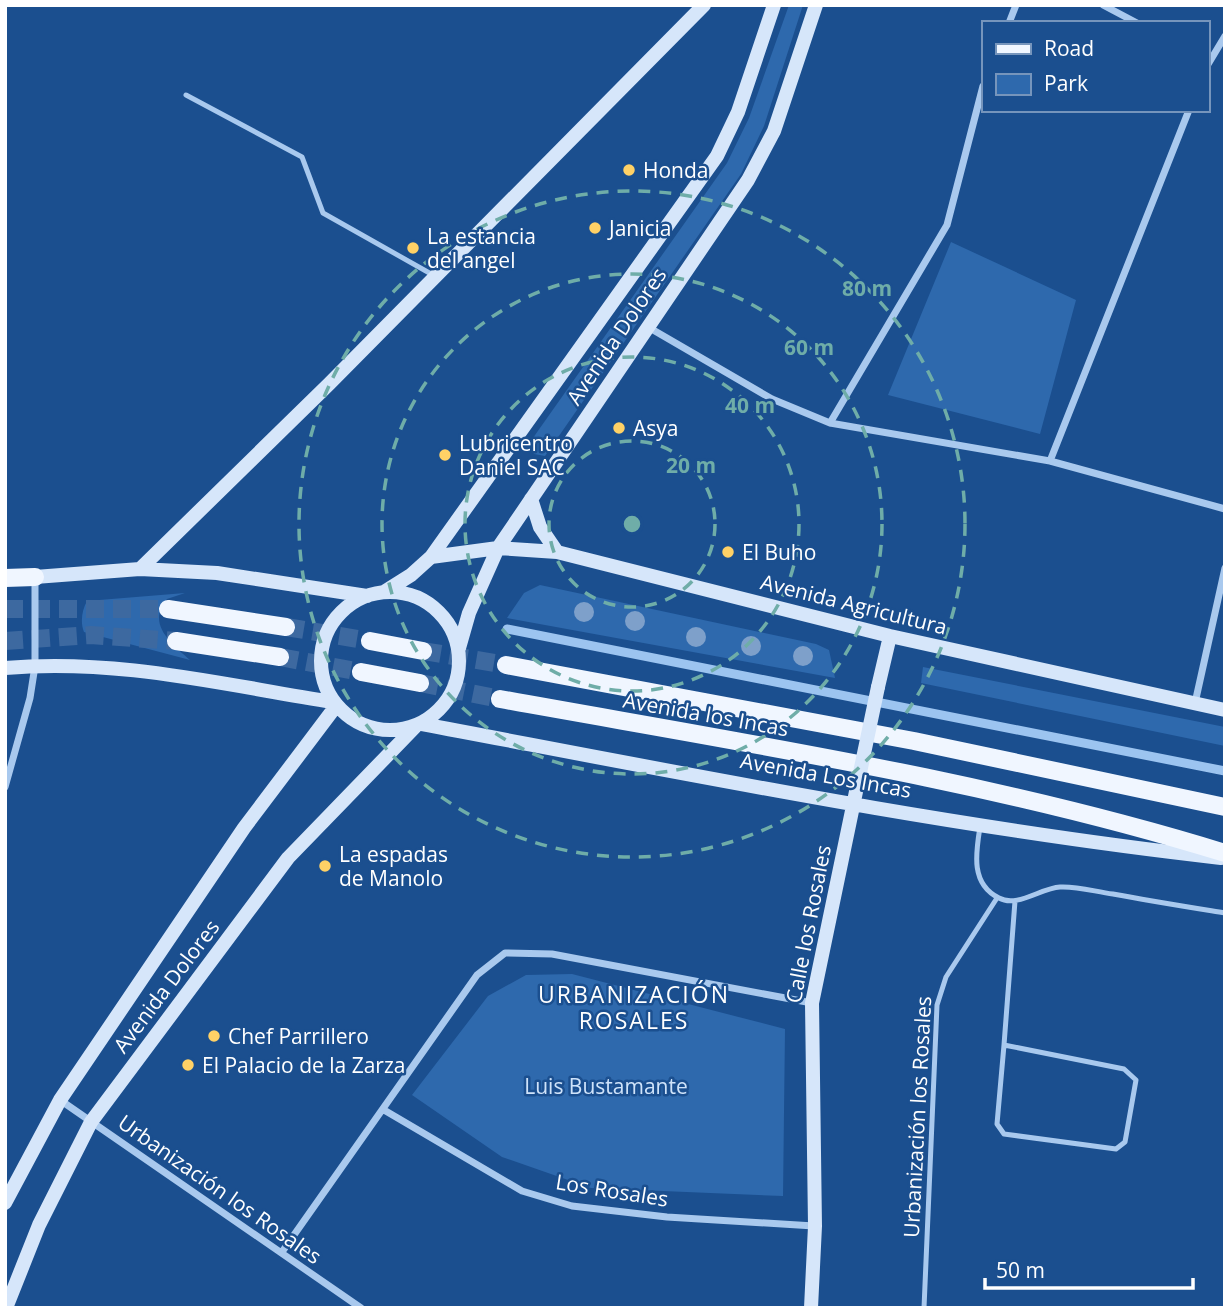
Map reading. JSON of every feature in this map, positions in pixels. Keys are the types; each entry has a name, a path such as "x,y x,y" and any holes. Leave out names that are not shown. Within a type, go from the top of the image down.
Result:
{"main road":[{"path":"140,569 436,277 704,5"},
{"name":"Avenida Dolores","path":"384,593 432,557 717,156 738,112 774,5"},
{"name":"Avenida Dolores","path":"459,648 469,613 498,548 748,180 774,131 816,5"},
{"path":"531,499 540,527 557,552"},
{"name":"Avenida Agricultura","path":"432,557 498,548 557,552 890,636 1225,710"},
{"path":"5,578 140,569 216,573 367,596 404,592 439,612 451,628 459,648 460,671 453,692 440,711 419,725 394,730 373,728 353,720 335,704 323,679 321,653 328,629 345,609 367,596"},
{"path":"167,609 286,627"},
{"name":"Calle los Rosales","path":"811,1308 815,1226 812,1003 890,636"},
{"path":"176,641 280,657"},
{"path":"370,641 424,651"},
{"path":"5,668 75,664 176,674 335,704"},
{"name":"Avenida Los Incas","path":"506,665 865,732 1225,807"},
{"path":"361,672 420,683"},
{"name":"Avenida los Incas","path":"500,699 903,774"},
{"name":"Avenida Dolores","path":"5,1203 60,1100 244,828 335,704"},
{"name":"Avenida Dolores","path":"6,1308 38,1225 92,1122 288,858 419,725"},
{"name":"Avenida Los Incas","path":"419,725 853,804 981,825 1225,858"},
{"name":"Avenida Los Incas","path":"903,774 1121,821 1225,853"}],"street":[{"path":"1103,5 1132,21"},
{"path":"1209,60 1225,36"},
{"path":"830,423 947,225 982,90"},
{"path":"1050,461 1188,112"},
{"path":"648,327 772,399 830,423 1050,461 1225,509"},
{"path":"1195,703 1225,568"},
{"path":"5,787 30,698 35,666 35,577"},
{"path":"282,1252 477,975 505,953 552,954 812,1003"},
{"name":"Urbanización los Rosales","path":"60,1100 361,1308"},
{"name":"Los Rosales","path":"384,1110 523,1191 572,1206 667,1217 815,1226"}],"lane":[{"path":"186,95 302,158 323,212 436,277"},
{"path":"981,825 976,855 977,873 996,898 1016,901 1044,889 1070,887 1225,913"},
{"name":"Urbanización los Rosales","path":"924,1308 937,1005 946,977 996,898"},
{"path":"1004,1045 1124,1069 1136,1080 1125,1142 1116,1149 1004,1134 997,1124 1016,901"}],"green space":[{"path":"789,5 803,5 764,126 741,174 545,456 534,454 528,445 727,163 749,118"},
{"path":"951,242 1076,300 1040,434 888,395"},
{"path":"540,585 816,644 829,650 835,678 507,618 524,593"},
{"path":"185,593 167,599 159,617 160,625 169,640 190,660 84,632 82,616 87,601"},
{"path":"923,667 1225,727 1225,746 921,683"},
{"name":"Luis Bustamante","path":"572,974 785,1029 783,1196 591,1188 502,1157 412,1095 488,996 526,975"}],"waterway":[{"path":"507,629 1225,771"}],"tunnel":[{"path":"5,609 168,609"},
{"path":"286,627 370,641"},
{"path":"5,641 91,635 176,641"},
{"path":"423,651 506,665"},
{"path":"280,657 361,672"},
{"path":"420,683 500,699"}],"place":[{"name":"Honda","path":"629,170"},
{"name":"Janicia","path":"595,228"},
{"name":"La estancia del angel","path":"413,248"},
{"name":"Asya","path":"619,428"},
{"name":"Lubricentro Daniel SAC","path":"445,455"},
{"name":"El Buho","path":"728,552"},
{"name":"La espadas de Manolo","path":"325,866"},
{"name":"Chef Parrillero","path":"214,1036"},
{"name":"El Palacio de la Zarza","path":"188,1065"}],"district":[{"name":"URBANIZACIÓN ROSALES","path":"634,1007"}]}
